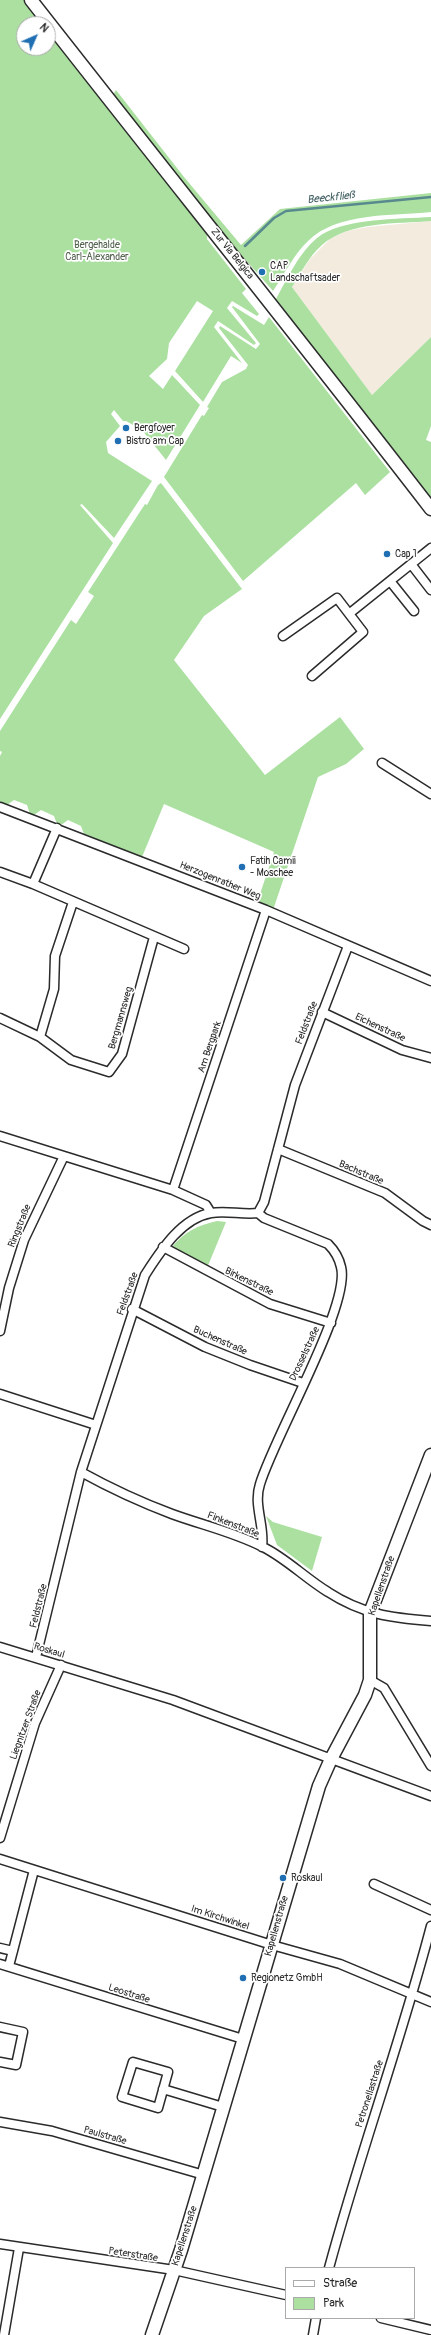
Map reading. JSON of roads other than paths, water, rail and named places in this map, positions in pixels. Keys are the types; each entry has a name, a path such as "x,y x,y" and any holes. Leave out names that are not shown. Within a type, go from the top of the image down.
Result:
{"street":[{"name":"Zur Via Belgica","path":"31,0 270,301 431,509"},
{"path":"350,613 431,548"},
{"path":"411,564 431,590"},
{"path":"390,581 414,611"},
{"path":"283,636 337,598 350,613 363,632 312,676"},
{"path":"382,763 431,794"},
{"name":"Herzogenrather Weg","path":"0,807 266,910 431,981"},
{"path":"33,884 57,828"},
{"path":"0,872 33,884 184,949"},
{"path":"40,1036 54,989 55,956 73,902"},
{"name":"Am Bergpark","path":"173,1190 266,910"},
{"name":"Bergmannsweg","path":"0,1018 40,1036 71,1060 109,1072 122,1054 154,937"},
{"name":"Feldstraße","path":"36,1657 81,1472 113,1377 132,1310 145,1275 163,1247 190,1221 211,1213 246,1215 258,1213 264,1202 295,1084 348,946"},
{"name":"Eichenstraße","path":"322,1012 402,1050 431,1058"},
{"path":"0,1136 173,1190 206,1205 211,1213"},
{"name":"Bachstraße","path":"278,1149 385,1193 423,1221 431,1225"},
{"name":"Ringstraße","path":"0,1331 9,1288 24,1240 64,1156"},
{"name":"Drosselstraße","path":"258,1213 264,1218 328,1244 334,1251 342,1268 338,1299 330,1323 268,1461 259,1486 258,1509 264,1538 262,1546"},
{"name":"Birkenstraße","path":"163,1247 270,1304 330,1323"},
{"name":"Buchenstraße","path":"132,1310 205,1347 250,1366 303,1382"},
{"path":"0,1394 96,1425"},
{"name":"Kapellenstraße","path":"152,2335 204,2175 319,1786 331,1759 359,1709 370,1680 370,1613 431,1455"},
{"name":"Finkenstraße","path":"81,1472 136,1500 173,1514 209,1525 262,1546 281,1557 328,1592 370,1613 431,1622"},
{"name":"Roskaul","path":"0,1647 173,1700 431,1796"},
{"name":"Liegnitzer Straße","path":"0,1838 35,1723 61,1665"},
{"path":"370,1680 384,1688 431,1766"},
{"name":"Im Kirchwinkel","path":"0,1859 272,1945 340,1964 413,1993 431,2002"},
{"path":"9,1966 34,1870"},
{"path":"374,1884 431,1910"},
{"name":"Petronellastraße","path":"329,2267 354,2177 413,1993 431,1926"},
{"path":"0,1948 13,1951"},
{"name":"Leostraße","path":"0,1964 243,2039"},
{"path":"0,2027 23,2032 16,2065 0,2062"},
{"path":"132,2062 168,2072 163,2089 158,2108 122,2097 132,2062"},
{"path":"163,2089 223,2107"},
{"name":"Paulstraße","path":"0,2122 52,2131 204,2175"},
{"name":"Peterstraße","path":"0,2244 174,2270 285,2296"},
{"path":"4,2335 19,2248"},
{"path":"312,2335 316,2319"},
{"path":"385,2319 431,2330"}],"waterway":[{"name":"Beeckfließ","path":"245,246 274,218 286,211 431,197"}],"place":[{"name":"CAP Landschaftsader","path":"262,272"},
{"name":"Bergfoyer","path":"126,428"},
{"name":"Bistro am Cap","path":"118,441"},
{"name":"Cap 1","path":"387,554"},
{"name":"Fatih Camii - Moschee","path":"242,867"},
{"name":"Roskaul","path":"283,1878"},
{"name":"Regionetz GmbH","path":"243,1978"}],"park label":[{"name":"Bergehalde Carl-Alexander","path":"97,250"}]}
